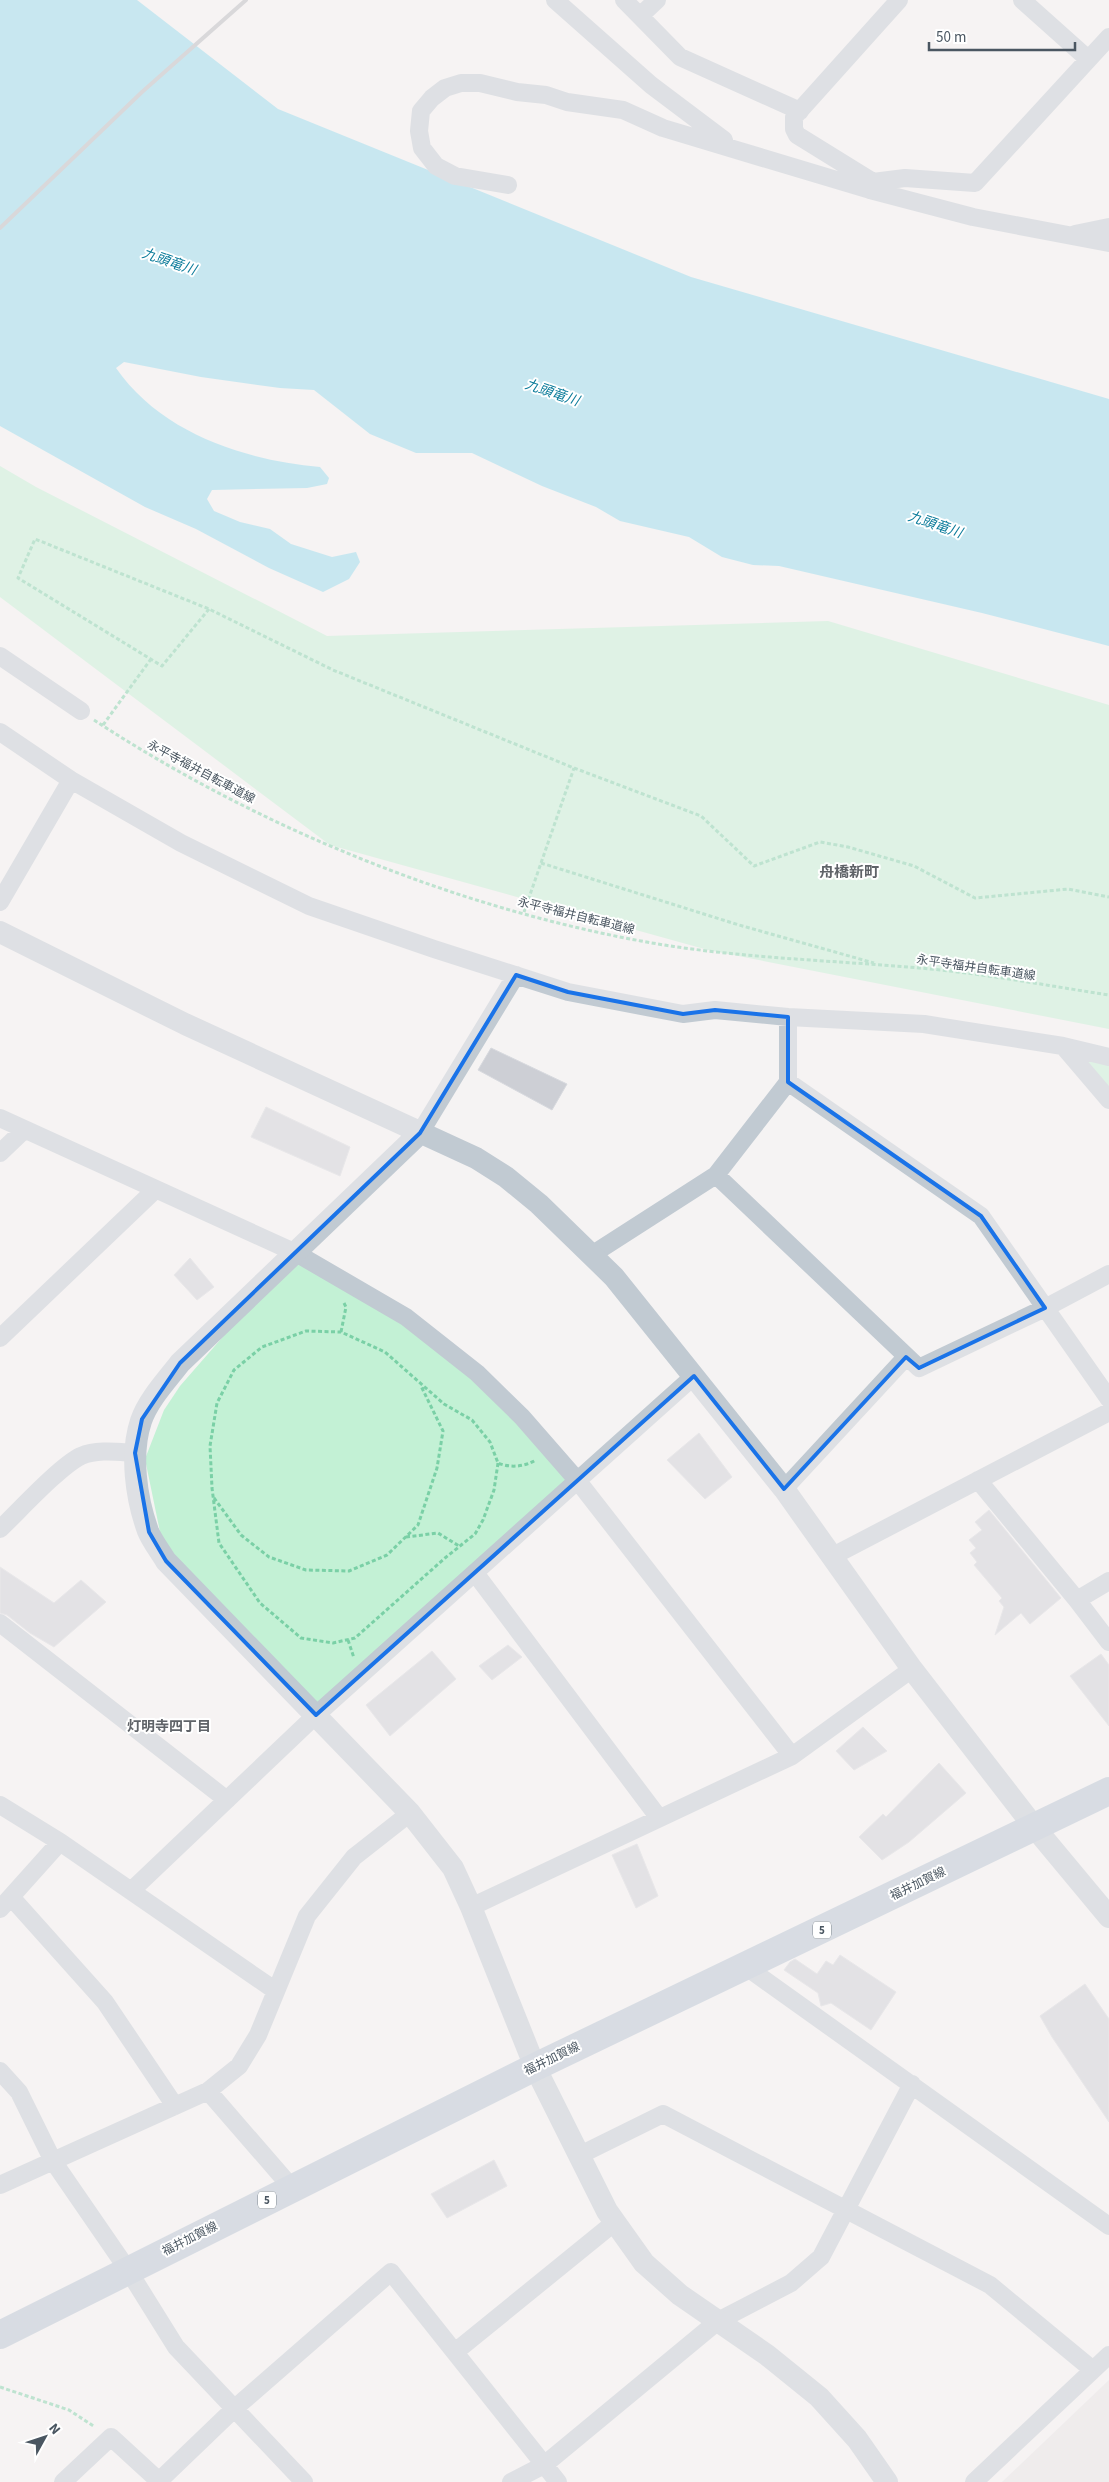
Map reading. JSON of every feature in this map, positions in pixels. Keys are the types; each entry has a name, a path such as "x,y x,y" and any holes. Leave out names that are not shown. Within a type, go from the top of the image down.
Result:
{"main road":[{"name":"福井加賀線","path":"0,2335 535,2067 1109,1791"}],"street":[{"path":"555,0 651,85 705,127 738,149"},
{"path":"624,0 680,57 800,110"},
{"path":"640,16 657,0"},
{"path":"899,0 794,117 794,129 797,135 871,186 905,178 975,183 1109,37"},
{"path":"1022,0 1088,59"},
{"path":"508,185 455,176 436,166 422,148 419,130 421,111 432,98 445,88 461,83 480,83 517,92 546,95 567,102 623,110 663,128 871,186 973,217 1109,243"},
{"path":"1070,235 1109,227"},
{"path":"0,656 81,711"},
{"path":"0,732 71,780 181,843 309,906 434,950 568,992 683,1014 715,1010 788,1017 924,1024 1062,1046 1109,1057"},
{"path":"0,902 71,780"},
{"path":"0,932 185,1024 476,1158 506,1177 592,1254 614,1277 784,1489 912,1669 1034,1828 1109,1917"},
{"path":"516,975 420,1133 180,1363 161,1388 142,1420 135,1453 140,1497 149,1532 166,1561 410,1813 452,1868 471,1907 535,2067 615,2222 644,2263 680,2295 767,2355 820,2397 858,2439 887,2482"},
{"path":"592,1254 716,1175 788,1082 788,1017"},
{"path":"1062,1046 1109,1100"},
{"path":"788,1082 981,1216 1109,1399"},
{"path":"0,1118 296,1253 406,1317 476,1373 522,1417 578,1480 792,1756"},
{"path":"0,1153 24,1130"},
{"path":"716,1175 919,1368 1044,1308 1109,1274"},
{"path":"0,1338 156,1189"},
{"path":"784,1489 906,1357"},
{"path":"131,1891 316,1715 694,1376"},
{"path":"831,1557 1109,1412"},
{"path":"0,1529 68,1465 81,1456 97,1452 135,1453"},
{"path":"978,1480 1078,1600 1109,1642"},
{"path":"475,1573 659,1818"},
{"path":"1078,1600 1109,1581"},
{"path":"0,1623 227,1800"},
{"path":"471,1907 792,1756 912,1669"},
{"path":"0,1804 60,1842 276,1991"},
{"path":"0,2185 208,2091 239,2066 258,2035 307,1916 354,1857 410,1813"},
{"path":"60,1842 6,1903 105,2002 175,2106"},
{"path":"746,1966 1109,2226"},
{"path":"0,2071 19,2092 53,2162 128,2270 176,2347 304,2482"},
{"path":"512,2482 544,2465 718,2321 791,2283 821,2257 912,2084"},
{"path":"208,2091 292,2188"},
{"path":"580,2155 663,2114 845,2211 990,2285 1093,2370"},
{"path":"455,2352 615,2222"},
{"path":"64,2482 111,2437 159,2482 235,2408 391,2272 558,2482"},
{"path":"974,2482 1109,2355"}],"path":[{"path":"209,609 162,666 18,578 35,539 209,609 333,670 574,768 701,816 754,866 820,842 848,847 914,866 974,898 1068,889 1109,897"},
{"path":"103,725 151,659"},
{"name":"永平寺福井自転車道線","path":"81,711 131,744 247,807 330,845 446,890 524,912 642,941 735,953 952,971 1109,995"},
{"path":"524,912 574,768"},
{"path":"542,863 739,925 882,965"},
{"path":"306,1331 341,1332 385,1352 420,1383 444,1404 472,1420 490,1442 498,1463 494,1490 483,1520 475,1534 355,1638 333,1643 301,1638 260,1603 219,1544 212,1496 210,1446 217,1404 234,1370 262,1347 306,1331"},
{"path":"212,1496 242,1536 269,1557 306,1570 349,1571 387,1555 418,1525 437,1468 443,1431 420,1383"},
{"path":"498,1463 508,1467 529,1464 551,1450"},
{"path":"405,1538 438,1533 459,1546"},
{"path":"0,2388 69,2410 111,2437"}],"highlighted area":[{"path":"516,975 568,992 683,1014 715,1010 788,1017 788,1082 981,1216 1045,1308 919,1368 906,1357 784,1489 694,1376 316,1715 166,1561 149,1532 135,1453 142,1419 180,1363 420,1133"}],"shaded area":[{"path":"1109,2380 1109,2482 1002,2482"}],"green space":[{"path":"0,466 36,487 327,636 828,621 1109,705 1109,1029 708,950 330,845 0,597"},
{"path":"1074,1049 1109,1058 1109,1092"},
{"path":"296,1253 406,1317 577,1480 321,1711 166,1561 145,1459 164,1410 180,1386"}],"water":[{"name":"九頭竜川","path":"0,0 137,0 278,109 691,277 1109,399 1109,646 982,613 779,566 753,565 722,557 689,537 620,521 596,507 542,486 472,453 416,453 370,434 314,390 280,388 201,377 124,362 116,368 135,391 156,410 180,426 206,439 262,458 320,467 329,478 327,484 307,488 212,490 207,499 214,511 240,522 270,529 291,544 332,557 356,552 360,562 349,579 323,592 269,568 196,529 145,507 0,426"}],"building":[{"path":"491,1048 567,1084 552,1110 478,1070"},
{"path":"266,1107 350,1147 340,1176 251,1137"},
{"path":"190,1258 214,1287 197,1300 174,1275"},
{"path":"699,1433 732,1477 705,1499 667,1460"},
{"path":"989,1510 1061,1598 1030,1624 1021,1613 995,1635 1004,1607 999,1601 1002,1598 974,1565 977,1562 970,1553 976,1548 969,1540 982,1530 975,1522"},
{"path":"0,1567 54,1603 81,1580 106,1602 54,1647 30,1633 7,1615 0,1613"},
{"path":"508,1645 522,1657 492,1680 479,1666"},
{"path":"432,1651 456,1679 390,1736 366,1705"},
{"path":"1101,1654 1109,1665 1109,1726 1070,1676"},
{"path":"863,1727 887,1751 854,1770 836,1751"},
{"path":"939,1763 966,1793 909,1842 882,1860 859,1837 883,1814 886,1817"},
{"path":"637,1844 658,1896 636,1908 612,1855"},
{"path":"840,1955 896,1992 871,2030 831,2003 821,2006 818,1993 784,1970 795,1959 817,1974 826,1961 833,1965"},
{"path":"1085,1984 1109,2019 1109,2122 1040,2016"},
{"path":"494,2160 507,2186 447,2218 431,2194"}],"railway":[{"path":"0,228 142,92 246,0"}],"district":[{"name":"舟橋新町","path":"849,872"},
{"name":"灯明寺四丁目","path":"169,1727"}]}
